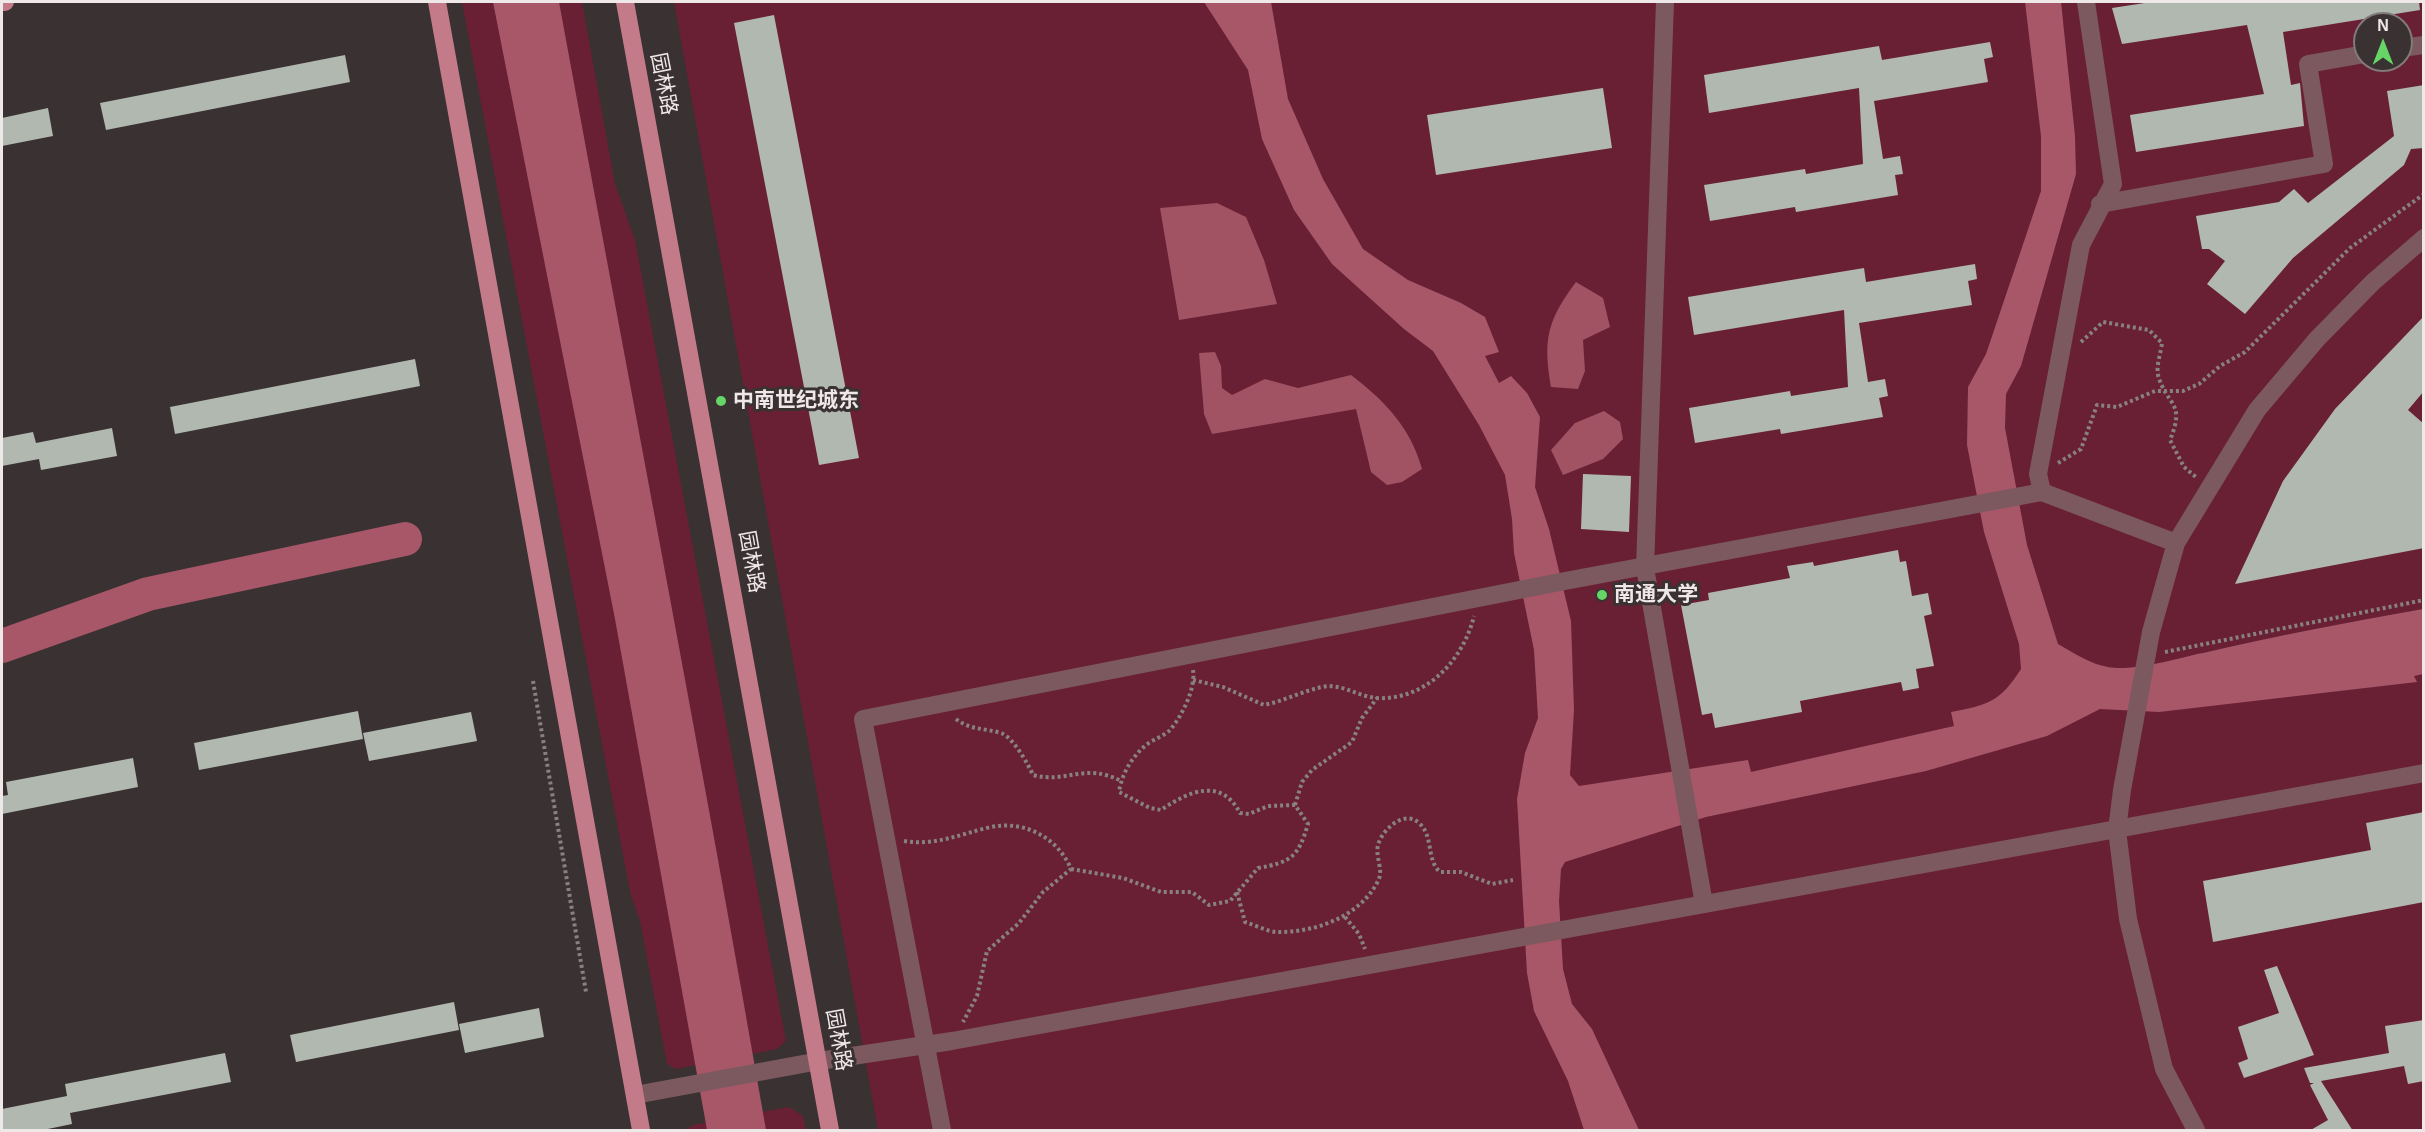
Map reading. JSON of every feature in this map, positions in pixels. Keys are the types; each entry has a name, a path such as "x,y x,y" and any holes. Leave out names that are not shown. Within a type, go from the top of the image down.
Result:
{"main road":[{"path":"437,2 641,1131"},
{"name":"园林路","path":"625,2 830,1131"}],"street":[{"path":"1665,2 1644,568 1704,904"},
{"path":"2041,486 2058,363 2081,245 2100,204 2113,184 2086,2"},
{"path":"2100,204 2324,164 2308,64 2353,56"},
{"path":"2196,1131 2163,1069 2128,919 2117,830 2121,790 2146,659 2176,543 2257,410 2317,339 2373,282 2424,238"},
{"path":"942,1131 863,719 1478,600 1513,591 2022,495 2041,486 2176,543"},
{"path":"635,1095 819,1061 952,1041 1512,937 2424,773"}],"path":[{"path":"2041,486 2055,464 2081,449 2097,405 2117,407 2155,392 2183,391 2199,384 2220,366 2245,352 2350,248 2424,194"},
{"path":"2058,363 2103,322 2149,330 2162,343 2158,374 2178,411 2170,440 2184,468 2209,488"},
{"path":"1193,680 1223,687 1264,705 1322,687 1344,687 1377,698 1413,693 1436,680 1470,632 1478,600"},
{"path":"2146,659 2424,600"},
{"path":"1191,656 1193,680 1181,713 1169,730 1132,759 1121,781 1119,792 1150,808 1161,810 1178,798 1200,791 1219,791 1233,800 1240,813 1249,814 1268,806 1295,805"},
{"path":"533,681 586,992"},
{"path":"1295,805 1302,782 1312,770 1352,742 1362,718 1377,698"},
{"path":"941,704 957,720 970,728 1004,734 1027,760 1033,775 1047,779 1096,772 1106,773 1121,781"},
{"path":"952,1041 977,996 987,951 1019,923 1043,892 1071,869 1123,878 1161,892 1192,892 1209,905 1230,901 1258,868 1282,864 1301,848 1308,824 1295,805"},
{"path":"1237,892 1245,922 1275,932 1316,926 1345,917 1361,903 1379,880 1381,863 1377,847 1383,834 1394,823 1406,818 1418,821 1427,833 1433,866 1440,872 1461,872 1492,884 1513,880"},
{"path":"886,841 919,844 945,841 993,826 1015,827 1034,830 1054,842 1065,855 1071,869"},
{"path":"1345,917 1359,934 1370,964"}],"shaded area":[{"path":"462,2 582,2 615,184 635,240 786,1041 777,1049 676,1069 667,1064 640,921 630,892"},
{"path":"493,2 559,2 766,1130 707,1130 615,619"},
{"name":"南通大学","path":"674,2 2423,2 2423,1130 878,1130"},
{"path":"1204,2 1271,2 1288,99 1323,179 1363,249 1408,280 1461,303 1485,317 1499,352 1485,356 1499,383 1511,376 1527,393 1540,417 1535,487 1549,529 1571,621 1574,710 1570,775 1579,786 1748,760 1751,772 1954,726 1951,712 1975,707 1992,700 2006,689 2021,669 2019,644 1984,532 1967,445 1968,387 1986,354 2041,191 2041,136 2025,2 2061,2 2075,136 2076,174 2021,366 2006,394 2005,428 2027,545 2058,644 2095,663 2108,667 2130,668 2423,609 2423,674 2414,676 2417,682 2159,712 2100,709 2047,736 1926,771 1706,817 1565,862 1561,869 1559,901 1563,969 1572,1004 1592,1029 1639,1130 1584,1130 1568,1081 1534,1011 1527,973 1517,799 1525,753 1538,718 1534,650 1514,553 1512,519 1505,475 1479,425 1433,351 1404,329 1332,264 1294,210 1262,139 1248,70"},
{"path":"1217,203 1246,217 1264,260 1277,304 1179,320 1160,208"},
{"path":"1576,282 1603,298 1610,327 1583,340 1585,371 1578,389 1551,387 1547,356 1550,331 1559,308"},
{"path":"1215,352 1221,366 1222,388 1232,395 1265,379 1298,388 1351,375 1395,416 1411,441 1422,469 1402,482 1387,485 1371,472 1356,409 1212,434 1204,414 1199,353"},
{"path":"1604,411 1620,422 1623,439 1603,459 1563,475 1551,450 1575,423"},
{"path":"789,1107 803,1116 806,1130 686,1130 693,1125"}],"building":[{"path":"2151,2 2419,2 2420,10 2353,12 2353,21 2283,32 2291,85 2300,83 2304,126 2136,152 2130,115 2264,94 2247,25 2122,44 2112,8"},
{"path":"774,15 859,458 819,465 734,23"},
{"path":"1990,42 1993,57 1984,59 1988,82 1874,101 1883,159 1900,156 1903,174 1895,175 1898,195 1796,212 1795,207 1710,221 1704,185 1805,169 1806,174 1863,164 1859,88 1709,113 1704,75 1879,46 1882,60"},
{"path":"345,55 350,82 106,130 100,103"},
{"path":"2424,85 2424,148 2411,149 2404,165 2293,258 2245,314 2207,284 2225,261 2209,249 2202,249 2196,216 2279,202 2294,189 2308,203 2394,136 2387,91"},
{"path":"1603,88 1612,148 1436,175 1427,115"},
{"path":"48,108 53,136 2,146 2,118"},
{"path":"1975,264 1977,279 1968,281 1972,305 1859,323 1868,382 1885,379 1888,396 1879,398 1883,417 1781,434 1780,429 1695,443 1689,408 1790,391 1791,396 1848,387 1844,310 1694,335 1688,297 1864,268 1866,282"},
{"path":"2424,316 2424,391 2408,410 2424,424 2424,548 2235,584 2283,481 2335,409"},
{"path":"415,359 420,386 175,434 170,407"},
{"path":"112,428 117,456 41,470 39,459 2,466 2,438 33,432 36,443"},
{"path":"1583,474 1631,476 1629,532 1581,529"},
{"path":"1898,550 1900,562 1906,561 1912,596 1928,593 1932,614 1924,616 1934,666 1916,669 1919,688 1903,691 1901,682 1800,701 1802,712 1715,728 1712,713 1702,715 1681,605 1709,600 1708,593 1790,578 1787,566 1813,562 1814,566"},
{"path":"358,711 363,739 199,770 194,743"},
{"path":"471,712 477,741 369,761 363,733"},
{"path":"133,758 138,787 2,814 2,796 8,795 6,782"},
{"path":"2424,812 2424,902 2213,942 2203,881 2371,850 2366,823"},
{"path":"2277,966 2314,1055 2244,1078 2238,1063 2248,1059 2238,1027 2279,1013 2264,970"},
{"path":"454,1002 459,1030 296,1062 290,1035"},
{"path":"539,1008 544,1037 465,1053 459,1024"},
{"path":"2424,1020 2424,1081 2408,1084 2404,1066 2321,1081 2353,1131 2309,1131 2328,1120 2310,1085 2314,1083 2310,1083 2304,1068 2389,1053 2385,1026"},
{"path":"225,1053 231,1082 70,1113 72,1124 38,1131 2,1131 2,1109 67,1096 65,1084"}],"waterway":[{"path":"2,646 148,594 405,539"}],"place":[{"name":"中南世纪城东","path":"721,401"},
{"name":"南通大学","path":"1602,595"}]}
